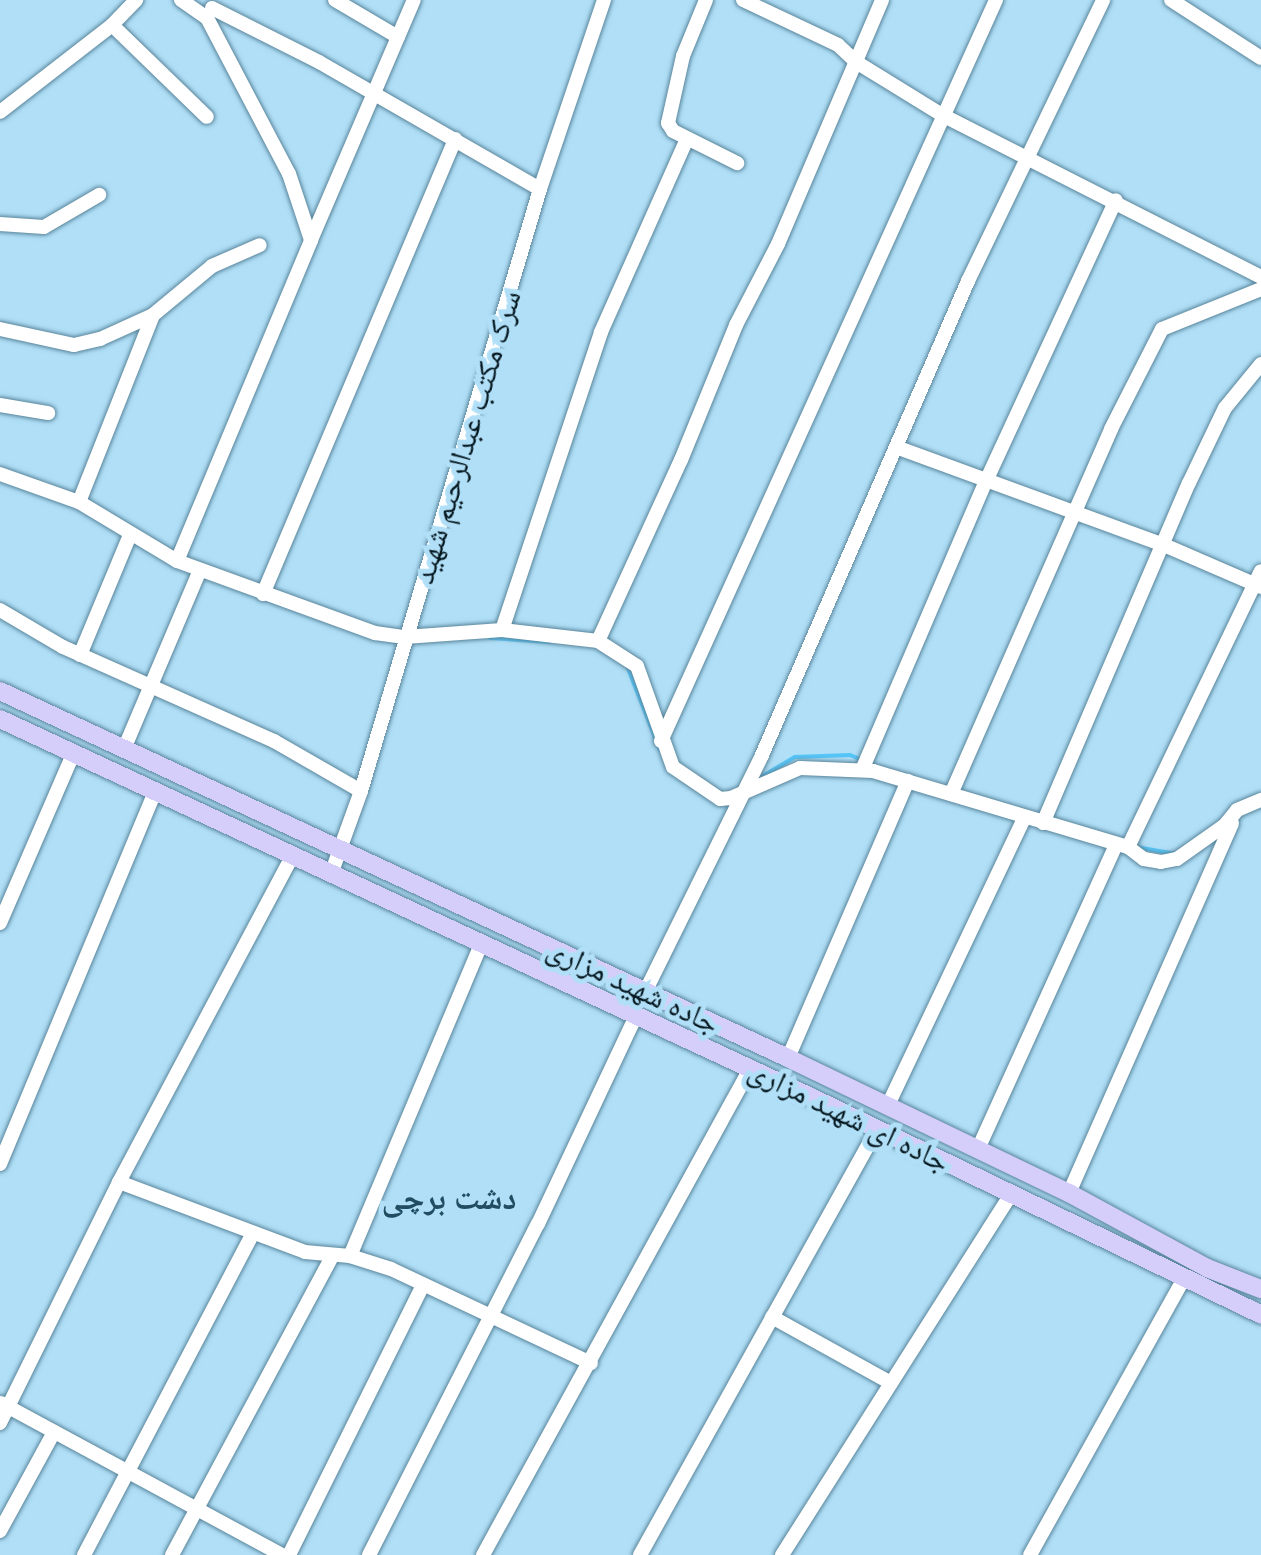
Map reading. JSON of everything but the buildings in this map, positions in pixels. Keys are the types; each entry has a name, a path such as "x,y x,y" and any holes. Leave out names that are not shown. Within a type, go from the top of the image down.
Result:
{"main road":[{"name":"جاده شهید مزاری","path":"0,690 888,1105 1069,1193 1207,1268 1261,1289"},
{"name":"جاده ای شهید مزاری","path":"0,719 750,1069 1261,1315"}],"street":[{"path":"0,112 112,25 136,0"},
{"path":"181,0 211,9 319,62 540,189"},
{"path":"335,0 398,37"},
{"path":"176,561 414,0"},
{"name":"سرک مکتب عبدالرحیم شهید","path":"331,874 362,791 540,189 604,0"},
{"path":"706,0 683,56 668,124 688,139 737,163"},
{"path":"743,0 838,45 856,62 942,116 1116,200 1261,277"},
{"path":"598,640 882,0"},
{"path":"661,742 996,0"},
{"path":"646,992 744,793 896,447 1103,0"},
{"path":"1171,0 1196,7 1261,58"},
{"path":"211,9 289,174 311,240"},
{"path":"112,25 207,116"},
{"path":"263,594 455,139"},
{"path":"502,630 601,332 688,139"},
{"path":"0,224 44,227 99,195"},
{"path":"862,770 986,478 1116,200"},
{"path":"0,329 74,344 100,339 153,315 212,266 260,245"},
{"path":"950,794 1111,429 1162,329 1261,289"},
{"path":"79,502 153,315"},
{"path":"1044,823 1225,408 1261,364"},
{"path":"0,405 48,413"},
{"path":"896,447 1259,581 1122,846 978,1149"},
{"path":"0,474 79,502 176,561 376,633 405,637 502,630 598,640 637,666 673,767 710,795 732,798 800,768 862,770 1122,846 1144,859 1177,859 1225,825 1238,810 1261,800"},
{"path":"80,655 130,535"},
{"path":"124,749 200,570"},
{"path":"0,610 80,655 274,741 362,791"},
{"path":"0,923 74,754"},
{"path":"788,1058 908,782"},
{"path":"0,1164 155,792"},
{"path":"1069,1193 1238,810"},
{"path":"888,1105 1025,817"},
{"path":"0,1423 4,1404 292,857"},
{"path":"350,1256 481,944"},
{"path":"369,1555 492,1314 636,1016"},
{"path":"483,1555 750,1069"},
{"path":"640,1555 876,1129"},
{"path":"119,1182 305,1252 350,1256 492,1314 591,1362"},
{"path":"782,1555 1011,1194"},
{"path":"84,1555 252,1235"},
{"path":"172,1555 332,1256"},
{"path":"1030,1555 1184,1278"},
{"path":"4,1404 285,1555 422,1285"},
{"path":"772,1317 891,1384"},
{"path":"0,1531 54,1432"}],"waterway":[{"path":"490,638 550,642"},
{"path":"627,666 660,750"},
{"path":"763,776 795,757 850,755 860,759"},
{"path":"1136,847 1176,854"}],"district":[{"name":"دشت برچی","path":"449,1198"}]}
